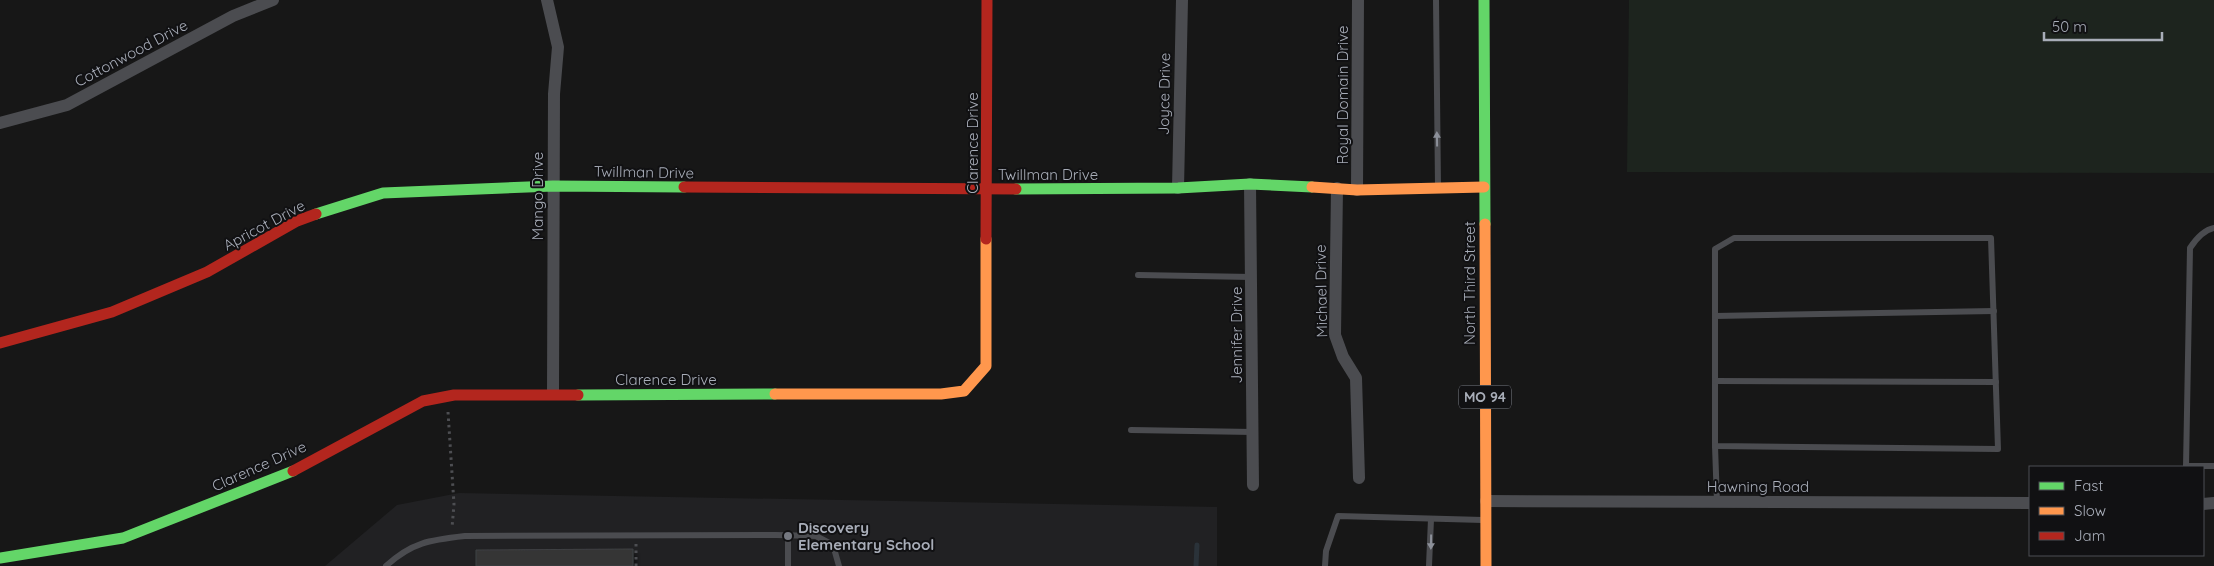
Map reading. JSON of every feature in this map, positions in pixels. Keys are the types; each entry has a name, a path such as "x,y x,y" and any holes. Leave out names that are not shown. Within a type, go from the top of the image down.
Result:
{"street":[{"name":"Cottonwood Drive","path":"0,123 67,105 233,16 274,0"},
{"name":"Mango Drive","path":"547,0 558,47 554,94 553,394"},
{"name":"Clarence Drive","path":"0,558 123,538 283,476 423,401 448,396 553,394 941,394 964,391 986,366 986,0"},
{"name":"Joyce Drive","path":"1178,188 1182,0"},
{"name":"Royal Domain Drive","path":"1358,0 1358,190"},
{"name":"North Third Street","path":"1484,0 1486,566"},
{"name":"Twillman Drive","path":"553,186 987,190 1178,188 1250,184 1358,190 1484,187"},
{"name":"Jennifer Drive","path":"1250,184 1253,485"},
{"name":"Apricot Drive","path":"0,343 121,308 207,272 297,222 339,205 383,193 553,186"},
{"name":"Michael Drive","path":"1337,188 1335,335 1343,358 1356,378 1359,478"},
{"name":"Hawning Road","path":"1486,501 2029,503"}],"lane":[{"path":"1436,0 1438,188"},
{"path":"2186,466 2190,248 2196,239 2209,229 2214,228"},
{"path":"1715,446 1998,449 1991,238 1734,238 1715,249 1715,446 1717,502"},
{"path":"1138,274 1252,277"},
{"path":"1715,316 1994,311"},
{"path":"1715,381 1996,382"},
{"path":"1131,430 1253,432"},
{"path":"1325,566 1326,551 1338,516 1486,520"},
{"path":"1429,566 1431,519"},
{"path":"386,566 402,551 431,540 464,536 788,535 816,536 833,545 839,566"},
{"path":"788,535 788,566"}],"path":[{"path":"448,396 454,504 452,529"}],"shaded area":[{"path":"1629,0 2214,0 2214,173 1627,172"},
{"name":"Discovery Elementary School","path":"459,493 1217,507 1217,566 325,566 397,505"}],"building":[{"path":"633,549 633,566 476,566 476,550"}],"waterway":[{"path":"1196,566 1197,545"}],"traffic: fast":[{"path":"1484,0 1485,224"},
{"path":"1016,189 1178,188 1250,184 1312,187"},
{"path":"316,214 383,193 553,186 684,187"},
{"path":"578,395 775,394"},
{"path":"0,558 123,538 293,471"}],"traffic: slow":[{"path":"1312,187 1357,190 1484,187"},
{"path":"1485,224 1486,566"},
{"path":"775,394 941,394 964,391 986,366 986,239"}],"traffic: jam":[{"path":"986,239 987,0"},
{"path":"684,187 1016,189"},
{"path":"0,343 112,312 207,272 297,221 316,214"},
{"path":"293,471 423,401 454,395 578,395"}],"place":[{"name":"Discovery Elementary School","path":"788,536"}]}
